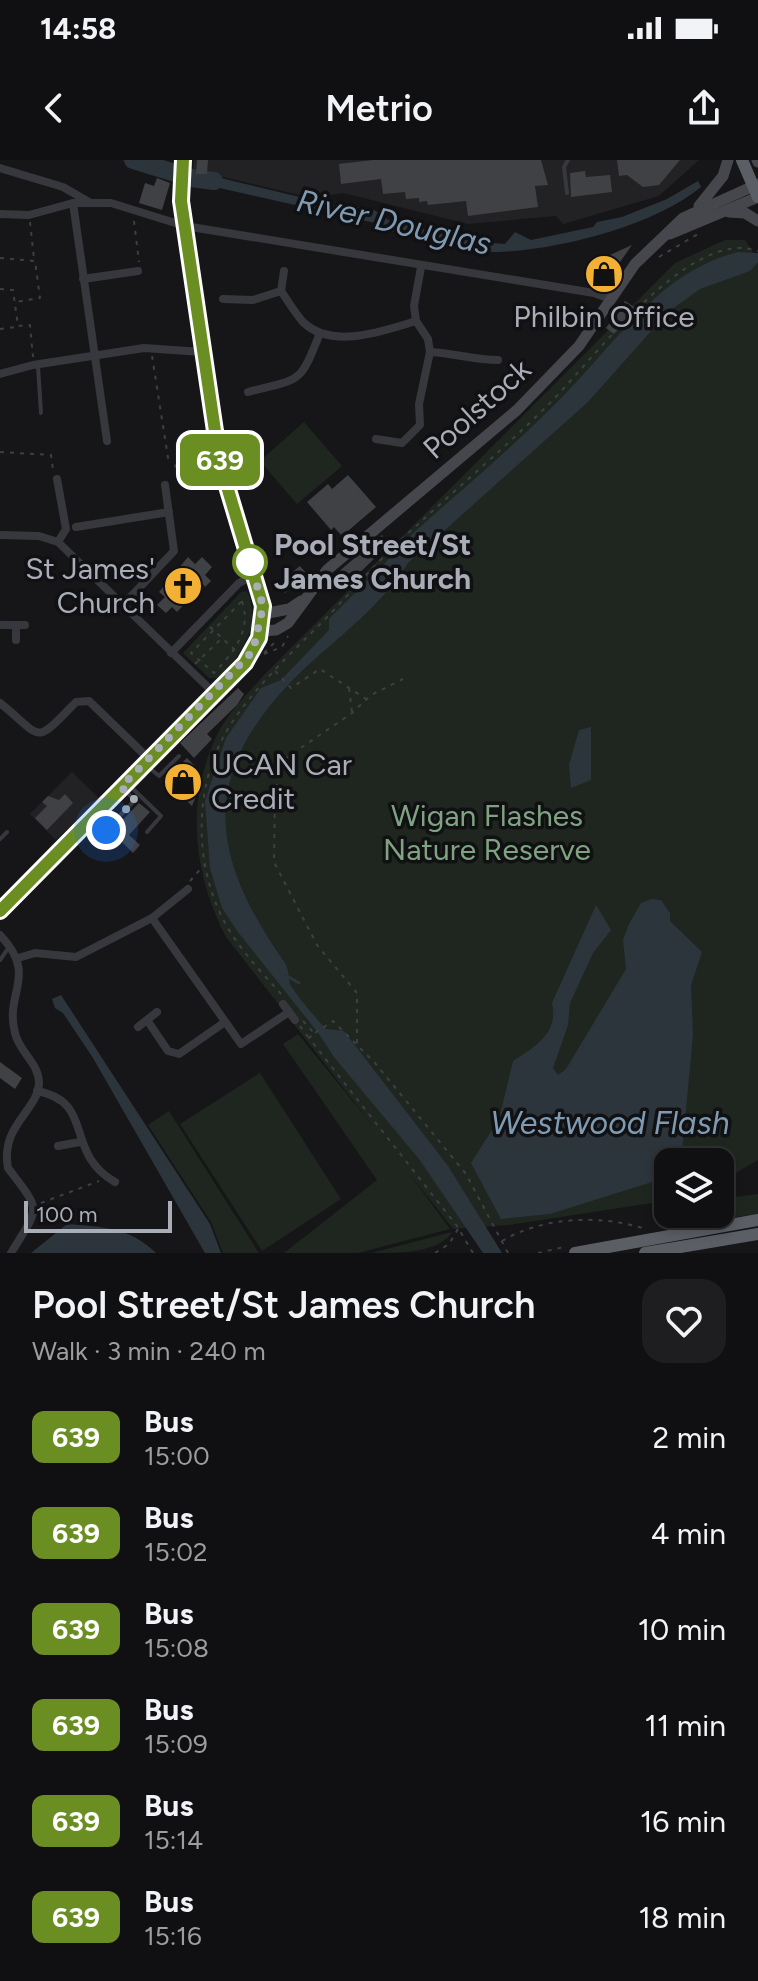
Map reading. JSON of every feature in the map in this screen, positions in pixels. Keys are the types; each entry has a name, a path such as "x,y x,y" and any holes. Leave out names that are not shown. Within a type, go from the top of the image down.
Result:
{"highway":[{"path":"742,160 756,189"},
{"path":"575,1253 758,1220"},
{"path":"645,1253 758,1234"}],"main road":[{"path":"693,212 723,176 728,160"},
{"name":"Poolstock","path":"260,631 276,630 288,623 327,570 517,410 579,346 635,264 666,236 693,212 756,189"},
{"name":"Poolstock","path":"666,236 720,213 756,189"},
{"path":"720,213 745,213 758,221"},
{"path":"2,905 250,657 263,614 289,609 302,601"}],"street":[{"path":"181,167 185,226 220,462 255,575 263,614"},
{"path":"0,168 63,187 89,202"},
{"path":"0,214 29,215 73,203 89,202 138,209 185,226 594,293 610,299"},
{"path":"73,203 107,441"},
{"path":"376,439 402,443 420,425 419,404 430,352 428,339 416,321 414,306 421,267"},
{"path":"83,279 138,271"},
{"path":"284,271 281,291 304,322 320,333 366,334 416,321"},
{"path":"223,299 253,300 281,291"},
{"path":"248,392 290,383 302,375 320,333"},
{"path":"0,374 35,364 151,348 202,352"},
{"path":"430,352 466,360 498,360"},
{"path":"57,479 66,529 58,542"},
{"path":"123,605 174,551 165,485"},
{"path":"76,527 169,512"},
{"path":"0,535 39,536 58,542 215,694"},
{"path":"171,653 239,583 255,575"},
{"path":"0,625 21,625 16,640"},
{"path":"0,703 30,731 39,734 46,732 76,702 89,701 147,761"},
{"path":"18,958 35,953 76,957 152,918 188,889"},
{"path":"152,918 248,1054"},
{"path":"0,935 18,958 21,976 15,1034 37,1072 37,1091 11,1131 4,1168 36,1205 34,1216 11,1253"},
{"path":"241,1044 286,1005 300,1021"},
{"path":"138,1027 157,1012"},
{"path":"147,1020 168,1051 179,1054 225,1022"},
{"path":"37,1091 59,1095 72,1108 80,1142 102,1177 115,1182"},
{"path":"58,1146 80,1142"}],"lane":[{"path":"567,193 564,167 568,160"},
{"path":"35,364 41,413"},
{"path":"176,466 220,462"},
{"path":"147,761 159,776 179,756"},
{"path":"92,817 106,830 135,800 124,785"},
{"path":"124,785 161,816 147,832"},
{"path":"0,839 7,832"},
{"path":"0,960 10,945"}],"path":[{"path":"138,209 133,222 138,271"},
{"path":"15,302 40,298 29,215"},
{"path":"657,258 706,231"},
{"path":"286,1005 232,934 214,897 205,865 201,818 216,752 231,723 274,670 399,542 562,392 655,291 683,269 715,253 747,247 758,251"},
{"path":"0,258 35,261"},
{"path":"0,289 13,290 18,326"},
{"path":"0,329 30,325 35,364"},
{"path":"151,348 165,451 169,465 176,466"},
{"path":"0,452 51,455 57,479"},
{"path":"242,601 244,624 235,651 214,673 191,653 214,630 242,601"},
{"path":"204,621 235,651"},
{"path":"286,631 289,633 282,647 262,655 286,631"},
{"path":"188,670 222,638"},
{"path":"282,647 290,654"},
{"path":"274,670 290,687 296,686 317,668 367,699"},
{"path":"357,1043 357,993 317,945 274,862 275,790 286,758 352,713 367,699 403,679"},
{"path":"349,688 352,713"},
{"path":"188,889 190,880 205,865"},
{"path":"309,1038 330,1020 357,1043 466,1174 508,1253"},
{"path":"300,1021 314,1033"},
{"path":"300,1021 309,1038 458,1229 473,1253"},
{"path":"36,1205 66,1195 66,1191 96,1185 102,1177"},
{"path":"502,1241 527,1226 565,1222 610,1222 646,1230"},
{"path":"435,1253 449,1244 458,1229"}],"shaded area":[{"path":"194,160 699,160 659,196 563,224 556,216 468,224 343,193 312,198 193,170"},
{"path":"72,772 99,798 56,840 30,814"}],"green space":[{"name":"Wigan Flashes Nature Reserve","path":"725,240 745,240 758,260 758,1160 734,1174 734,1148 654,1148 654,1202 509,1225 453,1229 409,1173 450,1229 358,1253 284,1253 377,1180 283,1044 298,1034 373,1126 226,937 215,913 200,863 197,837 200,786 207,760 221,727 263,676 675,263"},
{"path":"304,422 342,466 297,504 260,461"},
{"path":"247,591 252,616 247,638 219,678 209,678 183,653 241,592"},
{"path":"260,1073 341,1199 262,1251 180,1124"},
{"path":"169,1111 259,1253 223,1253 211,1222 148,1125"},
{"path":"758,1194 758,1214 734,1217 734,1197"},
{"path":"452,1232 446,1239 428,1248 371,1253"}],"water":[{"path":"121,160 167,164 171,166 170,174"},
{"path":"193,174 349,209 365,207 388,220 470,241 505,244 515,232 531,240 593,227 597,222 622,217 667,199 698,181 701,187 658,213 604,233 548,246 484,252 383,230 375,223 193,182"},
{"path":"738,252 758,253 758,262 750,271 700,289 668,312 588,402 408,563 382,597 289,684 259,720 239,755 228,788 226,822 231,856 261,926 287,966 291,986 326,1029 344,1031 448,1166 502,1253 483,1253 419,1159 334,1057 222,908 210,868 205,801 226,738 261,688 281,680 329,630 329,619 393,555 406,551 410,536 548,411 643,309 686,275"},
{"path":"591,727 591,780 571,788 569,765 579,730"},
{"name":"Westwood Flash","path":"651,899 661,900 670,913 670,921 702,952 691,985 693,1035 682,1148 654,1148 654,1181 550,1214 501,1219 471,1163 499,1119 513,1061 549,1031 552,1003 596,905 611,930 593,953 570,1003 568,1025 553,1068 558,1075 566,1069 626,969 623,940 641,903"},
{"path":"61,995 210,1224 221,1253 205,1253 93,1058 63,1013 55,1008 52,999"},
{"path":"67,1224 126,1233 156,1253 31,1253"}],"building":[{"path":"197,160 208,160 207,174 196,174"},
{"path":"373,160 541,160 548,185 535,186 538,207 468,216 466,201 428,205 427,201 419,202 419,198 406,199 405,192 383,194 381,179 341,184 339,164"},
{"path":"617,160 680,160 659,185 643,187 627,175 619,176"},
{"path":"585,171 586,177 610,175 612,192 571,197 570,173"},
{"path":"157,178 170,183 162,210 139,203 145,183 154,186"},
{"name":"Philbin Office","path":"632,245 606,282 588,265"},
{"path":"625,301 636,308 614,334 606,328"},
{"path":"348,475 376,507 342,536 334,527 331,530 307,502 328,484 332,489"},
{"path":"382,535 388,541 384,549 342,590 331,578"},
{"name":"St James' Church","path":"188,557 195,564 202,557 212,567 205,575 211,581 205,587 203,584 177,612 172,607 166,613 157,605 165,597 159,592"},
{"path":"300,566 307,574 285,593 277,584"},
{"path":"238,688 244,694 207,734 212,739 194,758 180,743"},
{"name":"UCAN Car Credit","path":"187,758 200,771 194,778 201,784 192,806 165,779"},
{"path":"65,794 73,803 47,830 35,818 47,806 42,802 48,796 59,800"},
{"path":"139,803 150,812 129,835 140,845 133,853 114,834 114,829"},
{"path":"0,1062 22,1078 15,1089 0,1078"}],"waterway":[{"name":"River Douglas","path":"133,160 191,178 214,181"},
{"path":"287,976 299,983"}],"bus line":[{"name":"639","path":"0,911 245,663 259,638 262,598 223,473 210,405 181,201 183,160"}],"place":[{"name":"Philbin Office","path":"604,274"},
{"name":"Pool Street/St James Church","path":"250,562"},
{"name":"St James' Church","path":"183,586"},
{"name":"UCAN Car Credit","path":"183,782"}],"route":[{"path":"106,830 135,800 121,787 245,663 257,644 263,606 250,562"}]}
